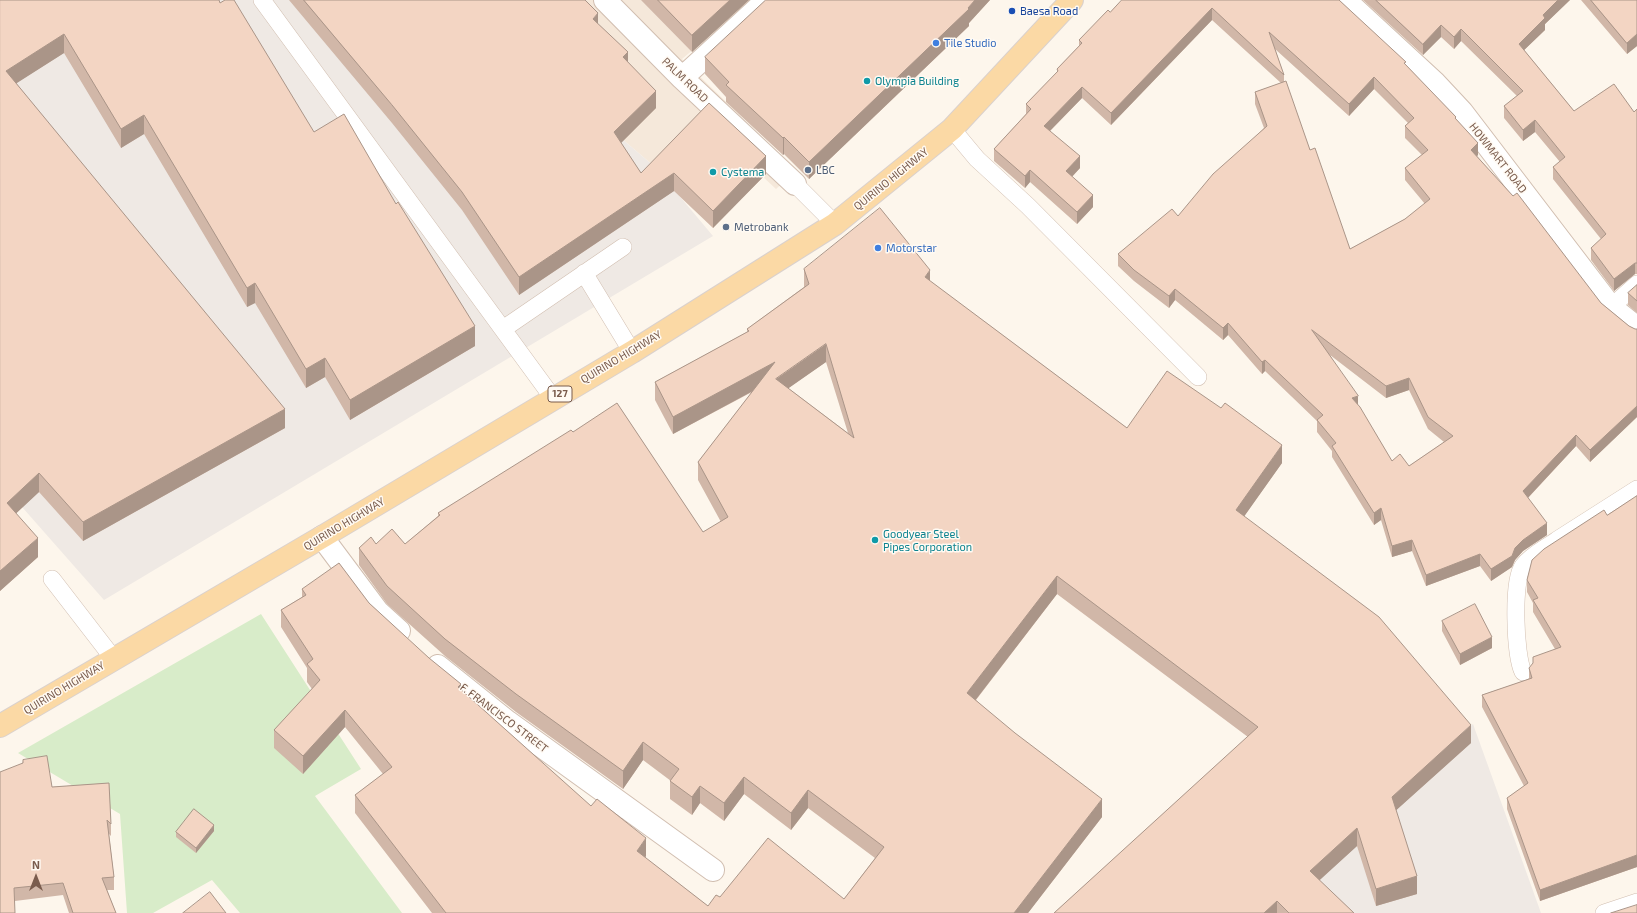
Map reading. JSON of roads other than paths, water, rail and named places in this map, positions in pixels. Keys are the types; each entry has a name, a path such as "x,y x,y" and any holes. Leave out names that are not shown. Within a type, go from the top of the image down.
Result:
{"main road":[{"name":"QUIRINO HIGHWAY","path":"0,726 113,658 322,537 632,352 835,224 952,129 1072,0"}],"street":[{"name":"PALM ROAD","path":"605,0 682,78 795,184"},
{"path":"682,78 767,0"},
{"name":"HOWMART ROAD","path":"1345,0 1434,82 1462,112 1611,306 1637,328"},
{"name":"F. FRANCISCO STREET","path":"322,537 378,612 420,650 508,722 713,870"}],"lane":[{"path":"262,0 553,398"},
{"path":"952,129 977,159 1028,206 1198,377"},
{"name":"PALM ROAD","path":"795,184 835,224"},
{"path":"503,328 623,247"},
{"path":"584,274 632,352"},
{"path":"1611,306 1637,284"},
{"path":"1523,672 1519,664 1515,624 1518,580 1523,566 1538,553 1637,489"},
{"path":"52,579 113,658"},
{"path":"1604,913 1637,902"}],"place":[{"name":"Baesa Road","path":"1012,11"},
{"name":"Tile Studio","path":"936,43"},
{"name":"Olympia Building","path":"867,81"},
{"name":"LBC","path":"808,170"},
{"name":"Cystema","path":"713,172"},
{"name":"Metrobank","path":"726,227"},
{"name":"Motorstar","path":"878,248"},
{"name":"Goodyear Steel Pipes Corporation","path":"875,540"}]}
